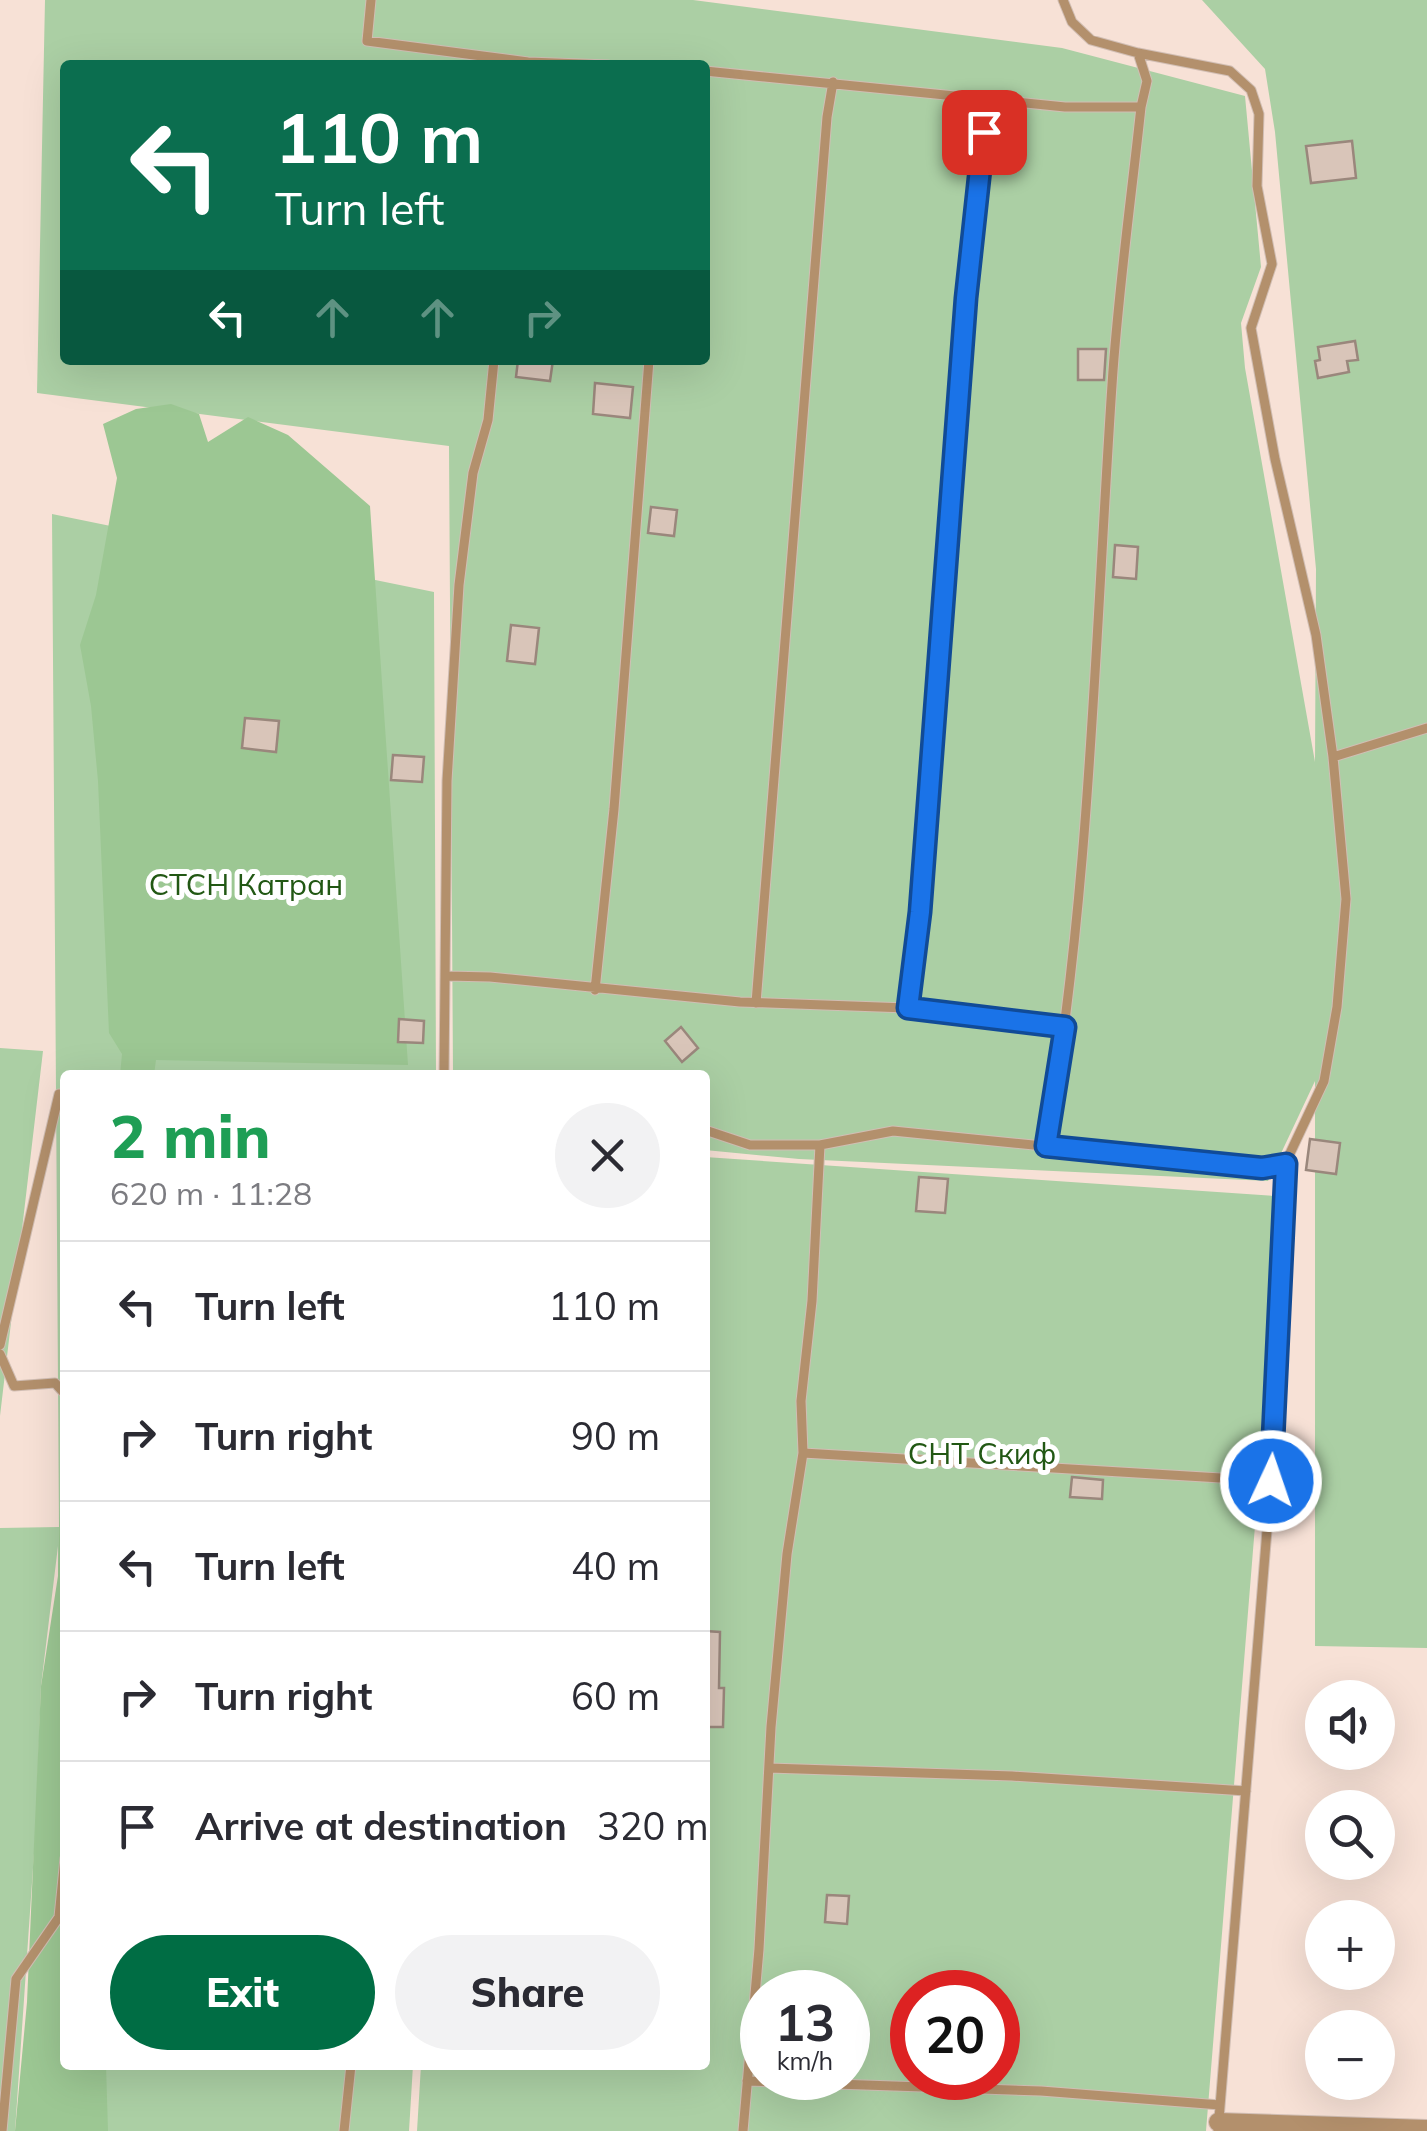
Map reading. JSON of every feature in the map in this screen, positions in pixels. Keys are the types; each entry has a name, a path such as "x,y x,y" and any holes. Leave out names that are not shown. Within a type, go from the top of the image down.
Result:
{"street":[{"path":"1219,2119 1427,2129"}],"lane":[{"path":"371,0 367,41 506,60"},
{"path":"870,2086 1041,2092 1219,2119 1271,1481 1286,1164 1324,1081 1337,1007 1346,899 1332,757 1316,635 1275,459 1251,328 1272,264 1257,186 1258,114 1251,90 1230,71 1091,40 1072,22 1063,0"},
{"path":"1046,1146 1065,1027 1092,708 1112,380 1140,107 1147,81 1138,53"},
{"path":"710,72 1065,107 1140,107"},
{"path":"756,1002 833,82"},
{"path":"908,1008 920,912 966,298 988,99"},
{"path":"444,1070 447,780 458,585 473,473 488,420 494,365"},
{"path":"595,990 614,809 649,365"},
{"path":"1332,757 1427,728"},
{"path":"448,976 490,976 595,990 756,1002 908,1008 1065,1027"},
{"path":"0,1345 60,1094"},
{"path":"710,1132 750,1146 820,1145 893,1131 1262,1168 1286,1164"},
{"path":"755,1970 786,1554 803,1453 801,1401 812,1301 820,1145"},
{"path":"0,1354 14,1386 55,1383 60,1388"},
{"path":"803,1453 1271,1481"},
{"path":"769,1768 1012,1776 1246,1791"},
{"path":"2,2131 16,1979 59,1916 60,1906"},
{"path":"344,2131 350,2070"},
{"path":"743,2131 746,2100"}],"green space":[{"path":"45,0 693,0 1062,48 1245,96 1261,267 1241,323 1245,368 1315,762 1316,569 1275,132 1265,69 1202,0 1427,0 1427,1648 1315,1646 1315,1081 1268,1181 799,1159 710,1150 710,1070 453,1070 449,446 37,393"},
{"name":"СТСН Катран","path":"171,404 199,414 208,442 248,417 288,435 370,506 408,1065 156,1060 155,1070 120,1070 122,1054 109,1033 98,781 80,645 96,595 117,478 103,424 136,409"},
{"name":"СТСН Катран","path":"52,514 434,592 436,1070 60,1070 60,2070 413,2070 409,2131 58,2131 58,1546 41,1686 36,1824 15,2131 0,2131 0,1528 59,1527"},
{"path":"0,1048 43,1051 0,1416"},
{"name":"СНТ Скиф","path":"710,1157 1275,1196 1257,1501 1206,2131 417,2131 421,2070 710,2070"},
{"path":"60,1507 60,2070 106,2070 108,2131 15,2131 27,2002 41,1686 58,1576"}],"building":[{"path":"1352,141 1356,178 1311,183 1306,146"},
{"path":"1355,341 1358,360 1347,361 1349,372 1318,378 1318,347"},
{"path":"1078,349 1106,349 1104,380 1078,380"},
{"path":"517,365 552,365 550,381 516,377"},
{"path":"595,383 633,387 630,418 593,414"},
{"path":"651,507 677,510 674,536 648,533"},
{"path":"1115,545 1138,547 1136,579 1113,577"},
{"path":"511,625 539,628 535,664 507,661"},
{"path":"245,718 279,721 276,752 242,748"},
{"path":"393,755 424,757 422,782 391,780"},
{"path":"399,1019 424,1021 423,1043 398,1042"},
{"path":"681,1027 698,1048 682,1062 665,1041"},
{"path":"1310,1139 1340,1143 1336,1174 1306,1170"},
{"path":"919,1177 948,1179 945,1213 916,1211"},
{"path":"1072,1477 1103,1480 1102,1499 1070,1497"},
{"path":"710,1631 720,1632 723,1727 710,1727"},
{"path":"827,1895 849,1896 847,1924 825,1922"}],"route":[{"path":"984,132 966,298 920,912 908,1008 1065,1027 1046,1146 1262,1168 1286,1164 1271,1481"}]}
